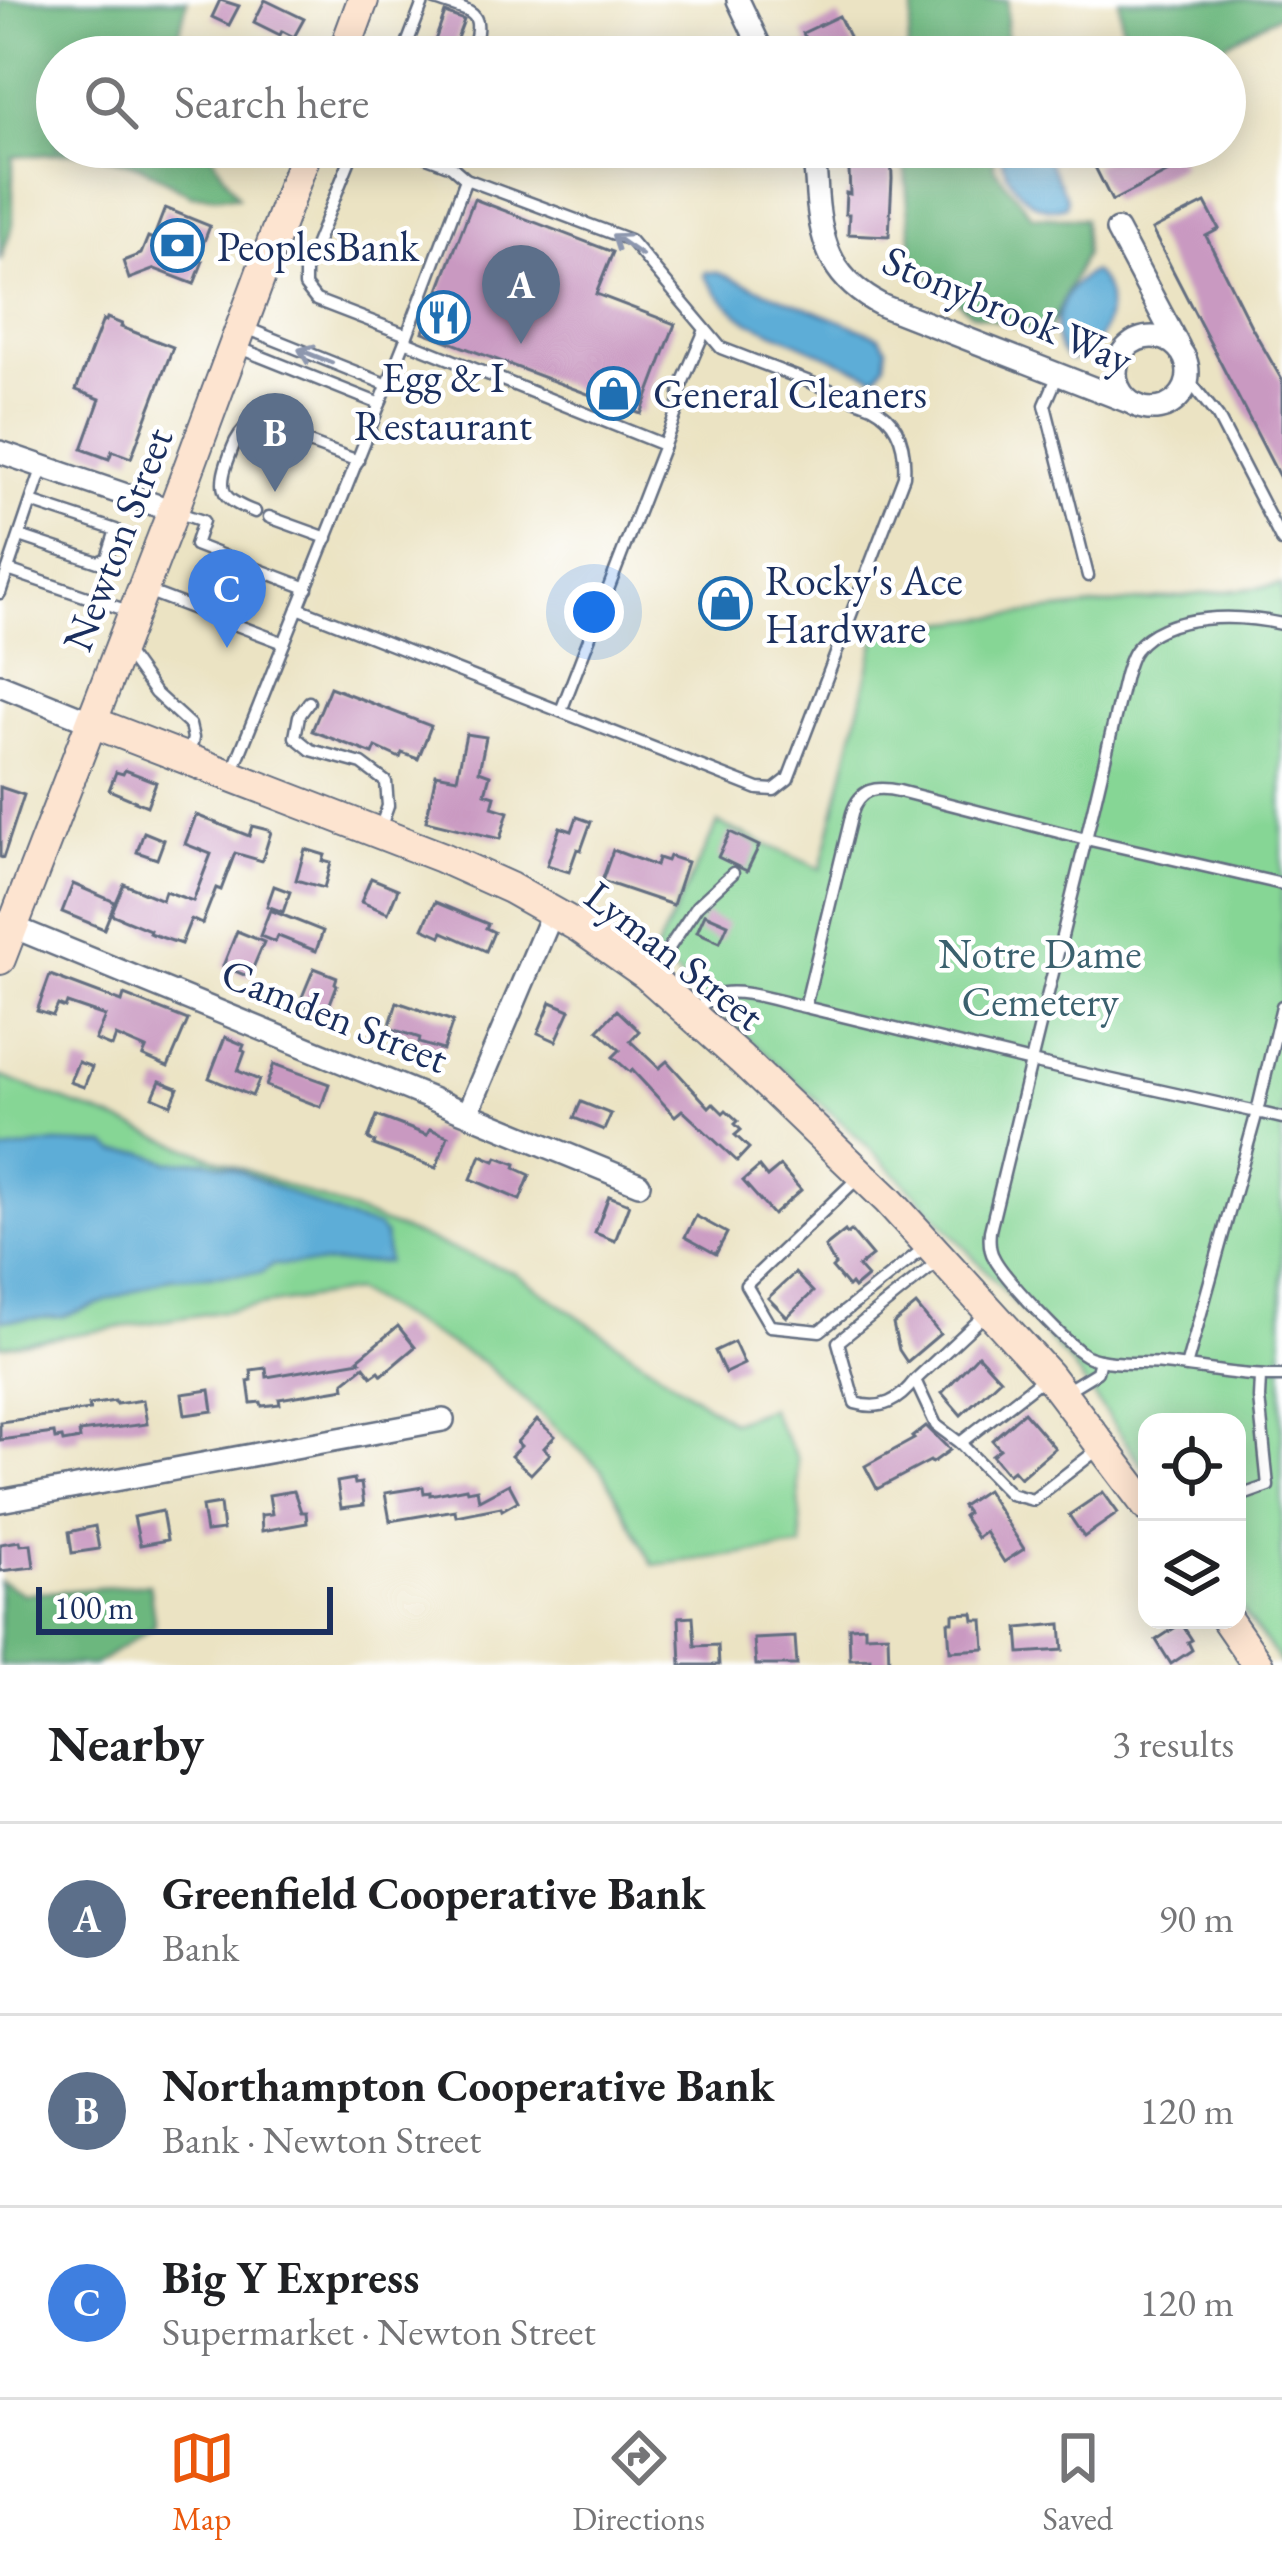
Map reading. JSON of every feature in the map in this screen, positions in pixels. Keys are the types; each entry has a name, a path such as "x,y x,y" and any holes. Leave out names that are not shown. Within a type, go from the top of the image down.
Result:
{"main road":[{"path":"350,36 364,0"},
{"name":"Newton Street","path":"0,958 7,924 92,722 300,168"},
{"name":"Lyman Street","path":"92,722 379,832 510,888 646,974 862,1174 936,1251 1056,1384 1138,1494"},
{"path":"1233,1629 1258,1665"}],"street":[{"path":"738,0 755,36"},
{"name":"Stonybrook Way","path":"814,168 823,241 852,286 884,305 1139,406 1167,406 1178,397 1186,368 1117,230"},
{"name":"Stonybrook Way","path":"1139,406 1127,399 1117,381 1116,367 1125,348 1137,340 1157,337 1171,342 1186,368"},
{"path":"0,452 173,511"},
{"name":"Lyman Street","path":"0,686 92,722"},
{"path":"468,1112 553,911"},
{"name":"Camden Street","path":"7,924 639,1184"},
{"path":"0,1502 442,1420"}],"lane":[{"path":"410,36 424,0"},
{"path":"435,0 472,12 480,28 478,36"},
{"path":"347,168 304,274 309,294 664,445"},
{"path":"298,608 761,790 779,788 788,779 902,484 905,468 900,439 895,425 877,408 716,343 630,240 466,178 454,168"},
{"path":"231,776 466,178"},
{"path":"561,712 705,330"},
{"path":"238,336 388,385"},
{"path":"238,336 380,404"},
{"path":"1186,368 1218,417 1282,541"},
{"path":"1058,375 1045,406 1088,576"},
{"path":"255,512 233,503 222,482 238,435 251,426 266,427 358,461"},
{"path":"0,593 43,466"},
{"path":"20,536 98,562 107,558 116,530 31,502"},
{"path":"173,511 203,521 195,545 307,588"},
{"path":"269,517 326,538"},
{"path":"8,571 138,601 284,643"},
{"path":"1282,624 1201,620 1162,629 1133,653 989,1245 994,1261 1083,1355 1282,1376"},
{"path":"121,646 155,693 190,725 193,738 188,759"},
{"path":"309,702 299,716 295,737 310,750 362,764 386,782 388,806 379,832"},
{"path":"805,1007 855,803 866,791 899,791 1282,884"},
{"path":"646,974 662,960 697,906 734,873"},
{"path":"692,1014 716,995 741,993 1282,1118"},
{"path":"1186,1367 1282,1006"},
{"path":"862,1174 746,1285 770,1326 820,1331 936,1251"},
{"path":"936,1251 838,1342 855,1403 868,1407 900,1399 990,1310"},
{"path":"960,1443 1056,1384 1097,1372 1100,1360"},
{"path":"1246,1494 1268,1486 1260,1376"},
{"path":"915,1380 937,1424 1010,1494 1033,1500 1103,1446"}],"green space":[{"path":"0,0 187,0 179,36 36,36 36,155 13,157 13,224 0,261"},
{"path":"915,0 1008,0 1006,36 909,36"},
{"path":"1119,0 1282,0 1282,13 1240,36 1135,36 1122,26"},
{"path":"144,168 220,168 238,197 191,195"},
{"path":"905,168 994,168 1032,216 1084,219 1085,254 1046,336 971,313 913,263"},
{"name":"Notre Dame Cemetery","path":"1282,585 1282,1665 1246,1615 1246,1413 1138,1413 1138,1459 1071,1364 917,1195 654,954 718,823 821,869 878,630"},
{"path":"0,1076 515,1273 732,1422 769,1408 797,1458 802,1547 653,1565 603,1471 484,1363 354,1291 0,1346"},
{"path":"0,1581 24,1594 149,1584 155,1626 94,1665 0,1665"}],"water":[{"path":"1052,168 1066,206 1053,208 1030,201 1006,171"},
{"path":"706,272 879,336 887,347 885,363 874,376 748,321 718,294"},
{"path":"1092,272 1107,293 1106,321 1093,347 1070,360 1057,339 1059,313 1073,288"},
{"path":"55,1143 107,1145 117,1152 143,1152 168,1162 207,1161 232,1168 351,1220 378,1227 385,1235 387,1262 272,1265 261,1273 169,1278 63,1317 0,1320 0,1152"}],"building":[{"path":"220,0 239,6 229,25 212,17"},
{"path":"265,0 304,19 295,36 282,31 280,35 254,22"},
{"path":"445,13 464,20 458,36 437,36"},
{"path":"839,16 849,36 804,36"},
{"path":"849,168 892,168 889,236 848,234 846,193 850,194"},
{"path":"1096,168 1176,168 1112,201"},
{"path":"474,199 613,252 596,294 675,324 641,414 423,332"},
{"path":"1205,203 1219,229 1206,236 1282,380 1282,482 1152,230"},
{"path":"165,208 210,226 197,259 203,261 194,284 155,269 129,279 123,261 141,254 148,237 153,239"},
{"path":"107,318 173,347 131,458 112,451 109,459 82,449 100,399 76,390"},
{"path":"330,687 431,726 418,759 402,753 400,758 376,747 373,754 312,731"},
{"path":"466,734 486,737 479,771 490,775 485,793 495,796 492,807 508,812 500,839 426,821 436,774 457,778"},
{"path":"125,770 156,782 147,806 109,790 116,772"},
{"path":"0,787 24,795 3,858 0,857"},
{"path":"196,815 249,836 252,826 271,832 262,861 235,853 202,924 191,919 181,944 111,914 124,884 162,900 165,891 193,901 211,854 185,844"},
{"path":"577,817 591,822 569,872 547,865 560,827 572,831"},
{"path":"144,832 164,840 157,859 137,852"},
{"path":"730,832 759,846 747,871 718,857"},
{"path":"305,849 325,855 323,861 331,863 324,888 296,880"},
{"path":"613,850 656,866 658,858 667,861 669,856 687,862 673,905 602,881"},
{"path":"371,878 398,889 388,913 361,902"},
{"path":"73,884 115,902 104,929 62,912"},
{"path":"274,886 290,892 283,912 267,906"},
{"path":"435,902 488,924 486,928 494,932 486,951 423,928"},
{"path":"270,910 323,931 316,951 278,936 275,942 260,936"},
{"path":"705,914 728,924 720,942 697,932"},
{"path":"237,931 264,942 249,977 223,966"},
{"path":"314,968 337,977 328,1009 303,1005"},
{"path":"50,975 122,1002 124,995 188,1020 168,1067 143,1056 146,1049 116,1036 112,1047 95,1040 105,1016 67,1003 65,1008 58,1005 53,1016 37,1011"},
{"path":"397,1002 453,1021 443,1050 389,1028"},
{"path":"551,1002 570,1010 556,1041 538,1033"},
{"path":"617,1010 639,1031 630,1041 659,1068 667,1061 709,1107 713,1103 738,1121 735,1124 741,1130 735,1135 749,1148 737,1161 682,1110 675,1116 632,1070 613,1057 620,1050 598,1030"},
{"path":"225,1037 244,1045 238,1071 259,1080 252,1096 209,1078"},
{"path":"78,1062 92,1067 84,1087 70,1082"},
{"path":"274,1064 329,1084 321,1107 266,1086"},
{"path":"160,1081 178,1088 171,1105 153,1097"},
{"path":"581,1102 611,1114 604,1130 574,1118"},
{"path":"377,1116 427,1135 430,1129 448,1136 436,1168 374,1145 368,1139"},
{"path":"481,1155 516,1164 515,1168 530,1175 520,1200 471,1179"},
{"path":"780,1166 801,1190 773,1215 743,1181 759,1167 767,1177"},
{"path":"609,1196 629,1204 615,1241 595,1233"},
{"path":"696,1216 727,1233 716,1254 685,1237"},
{"path":"851,1231 872,1256 858,1267 867,1277 854,1288 832,1268 835,1265 825,1247"},
{"path":"795,1273 813,1292 787,1317 768,1298"},
{"path":"916,1305 940,1334 907,1362 893,1324"},
{"path":"398,1326 415,1347 382,1375 379,1371 372,1376 364,1366 344,1382 345,1388 279,1399 280,1404 251,1403 251,1370 266,1368 267,1377 360,1361"},
{"path":"734,1342 744,1364 725,1373 715,1351"},
{"path":"978,1355 1000,1379 961,1415 942,1393"},
{"path":"210,1390 213,1411 185,1415 182,1394"},
{"path":"143,1400 147,1424 79,1432 80,1439 63,1442 54,1433 0,1440 0,1422"},
{"path":"1024,1412 1055,1448 1020,1478 1013,1470 1008,1474 992,1455 1000,1449 992,1440"},
{"path":"537,1420 555,1436 544,1448 550,1454 531,1474 511,1456"},
{"path":"926,1426 950,1450 877,1489 865,1466 914,1439"},
{"path":"354,1479 355,1484 361,1483 364,1505 341,1508 337,1482"},
{"path":"509,1484 518,1501 502,1510 456,1516 455,1510 390,1521 385,1493 423,1487 430,1495 466,1488 477,1489 479,1500"},
{"path":"986,1490 1024,1549 1004,1562 985,1532 977,1538 963,1516 967,1513 962,1506"},
{"path":"294,1491 307,1523 262,1531 261,1515 272,1514 269,1495"},
{"path":"1103,1492 1118,1513 1084,1537 1069,1515"},
{"path":"220,1504 223,1530 206,1532 202,1507"},
{"path":"162,1511 167,1540 140,1545 134,1517"},
{"path":"95,1526 99,1549 72,1553 69,1532"},
{"path":"0,1544 31,1544 34,1567 0,1571"},
{"path":"973,1613 974,1620 983,1620 985,1649 950,1651 948,1622 953,1622 953,1614"},
{"path":"693,1616 695,1646 718,1645 719,1665 681,1665 679,1617"},
{"path":"1061,1624 1063,1650 1020,1653 1018,1628"},
{"path":"865,1626 865,1635 888,1634 889,1665 870,1665 870,1658 850,1659 849,1627"},
{"path":"1173,1629 1185,1629 1192,1650 1171,1664 1156,1640"},
{"path":"795,1637 797,1665 756,1665 754,1639"}],"place":[{"name":"PeoplesBank","path":"178,246"},
{"name":"Egg & I Restaurant","path":"443,318"},
{"name":"Greenfield Cooperative Bank","path":"521,344"},
{"name":"General Cleaners","path":"614,393"},
{"name":"Northampton Cooperative Bank","path":"275,492"},
{"name":"Rocky's Ace Hardware","path":"726,604"},
{"name":"Big Y Express","path":"227,648"}]}
